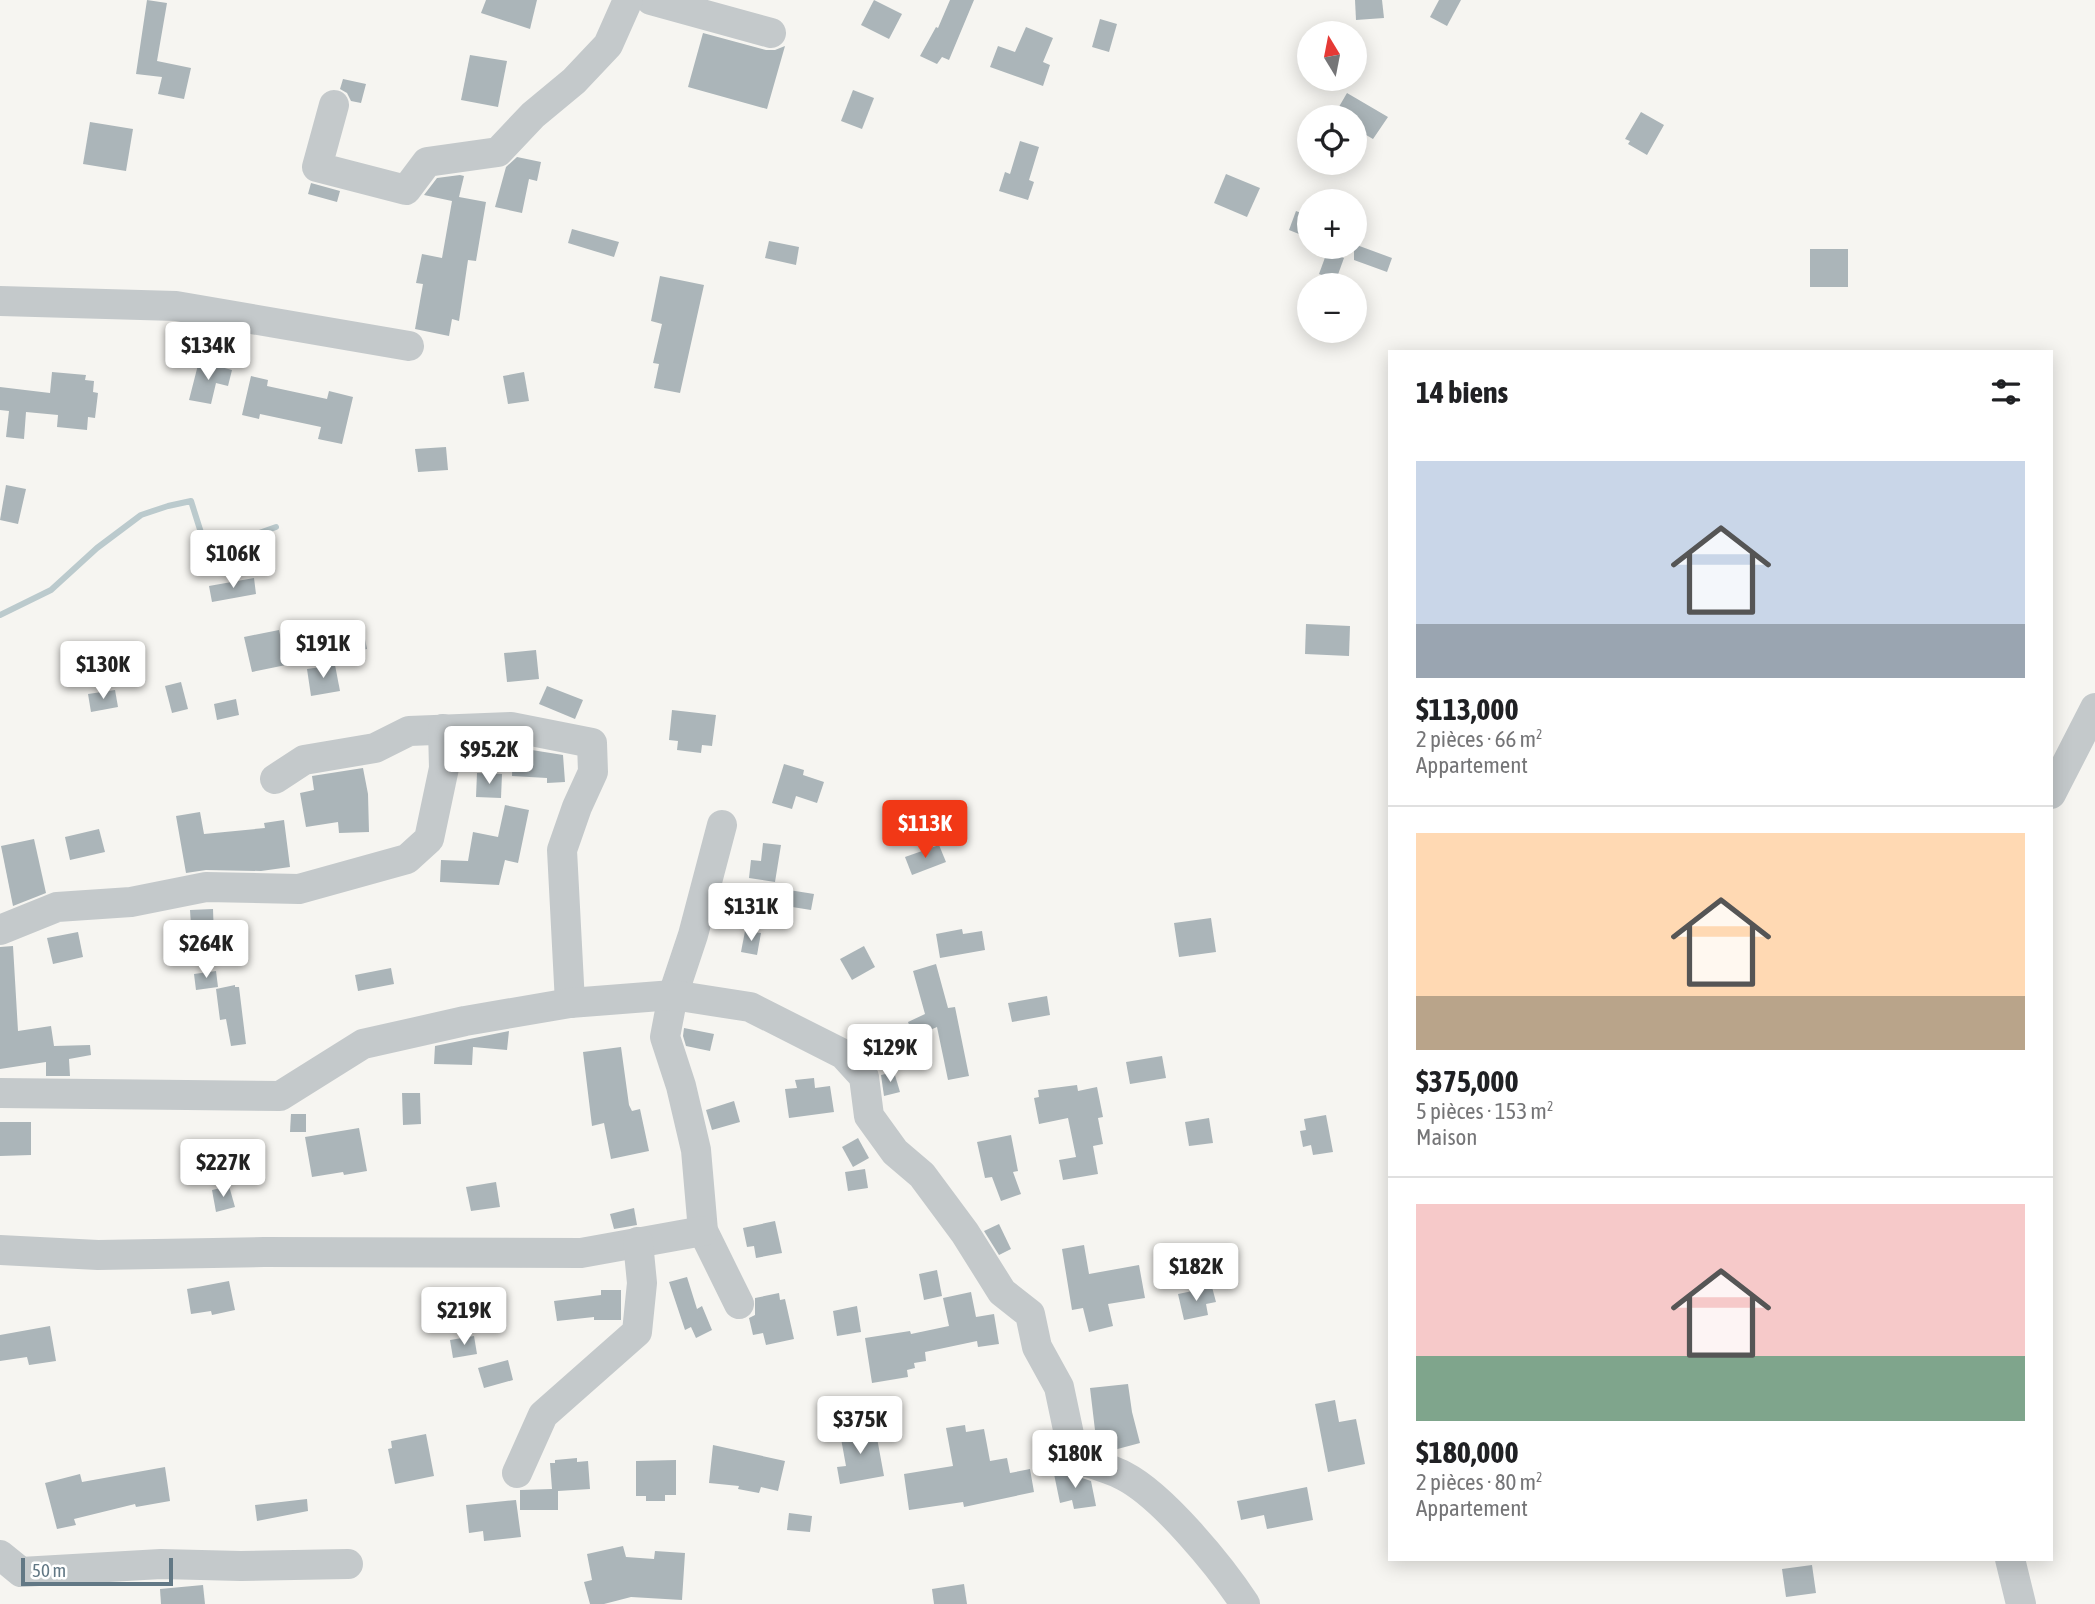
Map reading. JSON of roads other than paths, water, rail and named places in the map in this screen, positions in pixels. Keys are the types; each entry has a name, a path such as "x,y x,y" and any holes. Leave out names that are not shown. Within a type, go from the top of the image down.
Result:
{"street":[{"path":"334,105 317,167 406,190 427,162 498,152 533,115 574,81 608,45 628,0"},
{"path":"651,0 771,33"},
{"path":"0,301 176,306 409,346"},
{"path":"2053,790 2095,708"},
{"path":"275,779 304,760 375,748 408,731 511,727 593,743 593,772 562,850 570,1003"},
{"path":"0,930 57,907 131,902 206,887 299,889 407,859 429,839 444,768 443,729"},
{"path":"722,825 693,935 673,995 665,1037 681,1086 696,1150 703,1231 738,1304"},
{"path":"0,1093 280,1097 363,1044 465,1021 570,1003 673,995 750,1007 843,1054 864,1077 869,1115 895,1152 922,1175 965,1233 1002,1292 1030,1314 1037,1347 1059,1387 1074,1458 1124,1475 1157,1498 1231,1583 1245,1604"},
{"path":"0,1251 98,1255 264,1252 581,1253 703,1231"},
{"path":"517,1472 542,1415 637,1332 642,1283 638,1242"},
{"path":"0,1555 21,1572 160,1564 348,1564"},
{"path":"2010,1561 2021,1604"}],"waterway":[{"path":"0,615 51,590 97,548 141,515 168,506 191,501 203,539 240,540 276,527"}]}
